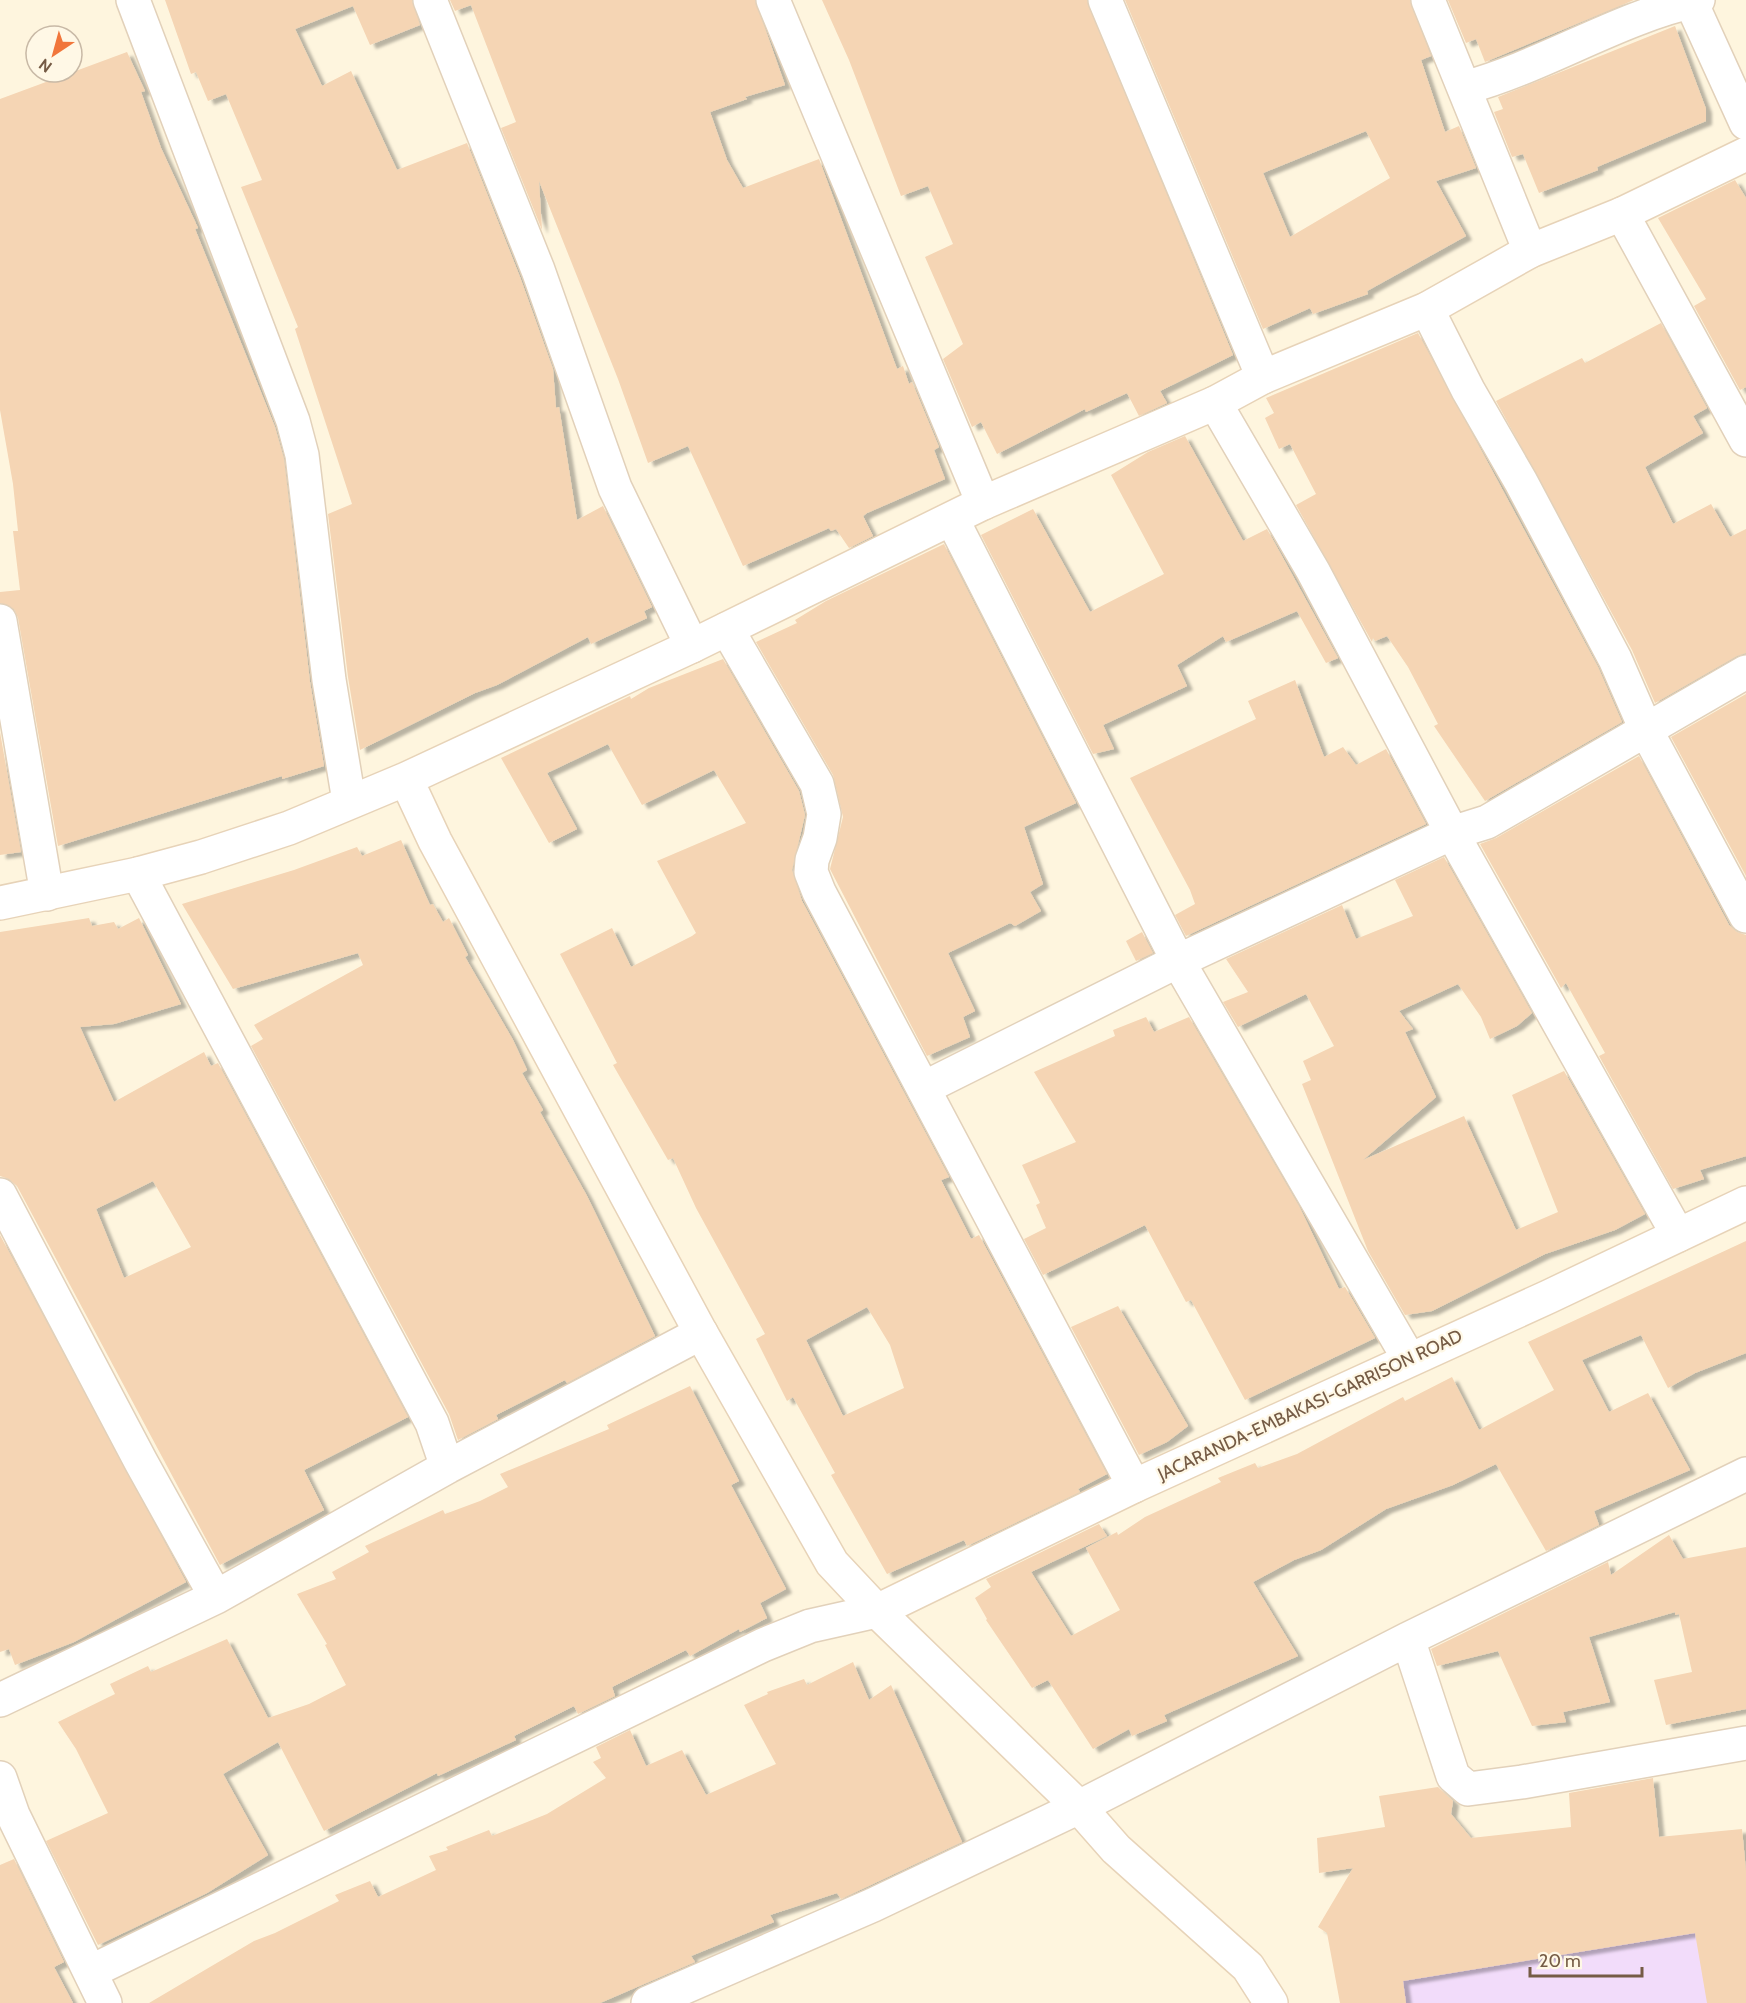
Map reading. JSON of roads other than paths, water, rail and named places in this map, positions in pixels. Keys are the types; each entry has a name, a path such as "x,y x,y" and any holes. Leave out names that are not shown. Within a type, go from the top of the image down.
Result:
{"street":[{"path":"133,0 293,421 302,454 329,680 349,801"},
{"path":"430,0 538,270 615,488 692,646"},
{"path":"773,0 983,503"},
{"path":"1105,0 1237,320 1263,377"},
{"path":"1428,0 1530,251"},
{"path":"1464,88 1504,77 1632,21 1693,0 1746,123"},
{"path":"0,903 138,874 201,857 289,828 406,779 692,646 983,503 1215,403 1263,377 1427,309 1530,251 1622,214 1746,154"},
{"path":"1622,214 1746,440"},
{"path":"1427,309 1467,390 1521,482 1615,658 1647,732 1746,916"},
{"path":"1215,403 1313,571 1452,832 1678,1235"},
{"path":"952,519 1178,961 1409,1359"},
{"path":"0,621 47,894"},
{"path":"727,629 817,784 824,814 811,872 1134,1486"},
{"path":"924,1088 1178,961 1452,832 1487,822 1647,732 1746,672"},
{"path":"406,779 435,842 701,1333 832,1563 877,1611 1078,1807 1116,1848 1248,1967 1271,2003"},
{"path":"138,874 432,1423 447,1467"},
{"path":"0,1195 141,1462 216,1597"},
{"name":"JACARANDA-EMBAKASI-GARRISON ROAD","path":"90,1972 763,1645 810,1626 877,1611 1134,1486 1548,1297 1746,1203"},
{"path":"0,1700 216,1597 447,1467 701,1333"},
{"path":"648,2003 873,1905 1078,1807 1408,1639 1746,1474"},
{"path":"1408,1639 1453,1776 1467,1789 1522,1782 1746,1743"},
{"path":"0,1778 13,1815 105,2003"}]}
